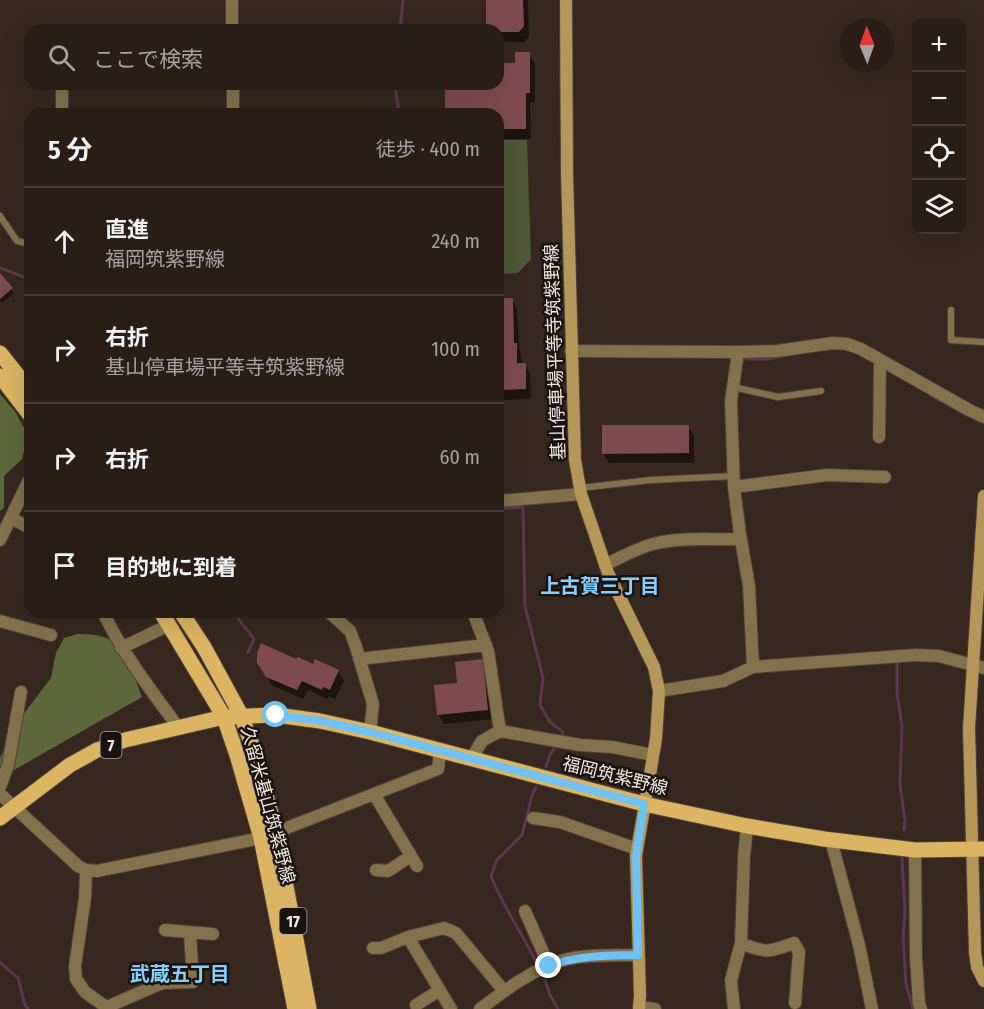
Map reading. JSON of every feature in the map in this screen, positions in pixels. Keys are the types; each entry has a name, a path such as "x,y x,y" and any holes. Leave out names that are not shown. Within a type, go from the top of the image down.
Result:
{"main road":[{"name":"基山停車場平等寺筑紫野線","path":"566,0 567,173 575,460 581,491 605,565 654,667 659,691 653,755 637,849 639,1008"},
{"path":"0,353 24,383"},
{"path":"0,376 24,407"},
{"path":"984,496 978,666 969,728 979,849 975,952 977,967 984,981"},
{"name":"久留米基山筑紫野線","path":"186,618 242,715 255,753 276,833 309,1009"},
{"name":"久留米基山筑紫野線","path":"165,619 224,717 261,838 296,1009"},
{"name":"7","path":"0,818 70,765 97,750 125,740 178,727 242,715"},
{"name":"福岡筑紫野線","path":"242,715 276,715 321,721 644,804 747,826 831,840 915,850 979,849"}],"street":[{"path":"232,0 232,24"},
{"path":"62,90 62,108"},
{"path":"233,90 233,108"},
{"path":"571,351 738,352 777,351 833,343 847,344 861,349 984,417"},
{"path":"738,352 731,401 734,481 749,586 753,667"},
{"path":"879,437 880,360"},
{"path":"734,481 827,475 885,477"},
{"path":"0,540 24,491"},
{"path":"504,500 581,491"},
{"path":"11,518 24,525"},
{"path":"605,565 656,543 690,539 697,541 741,539"},
{"path":"106,618 121,648 178,727"},
{"path":"336,618 350,631 373,704 370,732"},
{"path":"475,618 486,645 500,731"},
{"path":"121,648 165,619"},
{"path":"0,621 51,635"},
{"path":"359,659 486,645"},
{"path":"659,691 723,681 753,667 915,655 939,656 978,666"},
{"path":"0,787 8,765 21,692"},
{"path":"471,759 482,741 500,731 653,755"},
{"path":"0,795 78,866 86,870 97,871 276,833 438,769 440,752"},
{"path":"374,794 414,861 388,871 376,870"},
{"path":"533,818 560,822 637,849"},
{"path":"734,1009 730,980 741,943 747,826"},
{"path":"831,840 859,945 872,1009"},
{"path":"915,850 916,958 921,1009"},
{"path":"86,870 85,898 75,966 76,979 85,992 108,1008 162,983 193,982 190,933"},
{"path":"525,911 549,966"},
{"path":"373,948 381,948 408,937 444,928 456,933 504,991"},
{"path":"165,930 213,934"},
{"path":"408,937 451,1009"},
{"path":"741,943 762,952 794,943 799,952 795,1004"},
{"path":"480,1009 504,991 564,960 638,955"},
{"path":"416,1005 440,990"},
{"path":"639,1008 655,1009"}],"lane":[{"path":"0,216 17,241 24,243"},
{"path":"951,310 951,340 984,342"},
{"path":"733,387 778,397 821,391"},
{"path":"581,491 651,480 734,481"}],"green space":[{"path":"504,140 527,140 531,259 518,273 504,274"},
{"path":"0,394 16,413 24,428 24,451 22,459 4,476 4,508 0,511"},
{"path":"77,634 107,638 116,643 128,659 142,697 0,778 0,758 19,720 51,678 56,653 64,638"}],"building":[{"path":"486,0 523,0 524,26 519,32 504,32 504,24 486,24"},
{"path":"515,52 530,52 530,93 526,93 526,129 504,129 504,108 445,108 445,90 504,90 504,63 515,63"},
{"path":"0,273 13,288 0,299"},
{"path":"504,298 513,298 514,343 517,343 517,363 526,363 526,389 504,390"},
{"path":"602,425 689,425 689,453 602,454"},
{"path":"261,643 296,659 298,657 313,664 315,659 339,670 330,690 323,687 322,690 302,681 297,690 266,677 257,663 257,653"},
{"path":"483,659 488,710 437,715 434,685 457,683 455,662"}],"waterway":[{"path":"401,24 403,0"},
{"path":"396,90 398,108"},
{"path":"0,268 24,277"},
{"path":"746,359 783,356"},
{"path":"930,395 966,415"},
{"path":"504,509 523,507 525,606 543,678 540,705 550,722 563,732 562,738"},
{"path":"238,618 254,639 248,652"},
{"path":"897,660 897,693 902,726 900,784 904,830"},
{"path":"546,767 554,749"},
{"path":"536,787 522,835 497,860 491,876 538,966"},
{"path":"902,858 906,984 913,1009"},
{"path":"0,962 18,978 28,1009"},
{"path":"545,980 558,1009"}],"district":[{"name":"上古賀三丁目","path":"600,586"},
{"name":"武蔵五丁目","path":"180,974"}],"route":[{"path":"276,715 321,721 370,732 644,804 636,856 638,955 585,957 564,960 549,966"}]}
